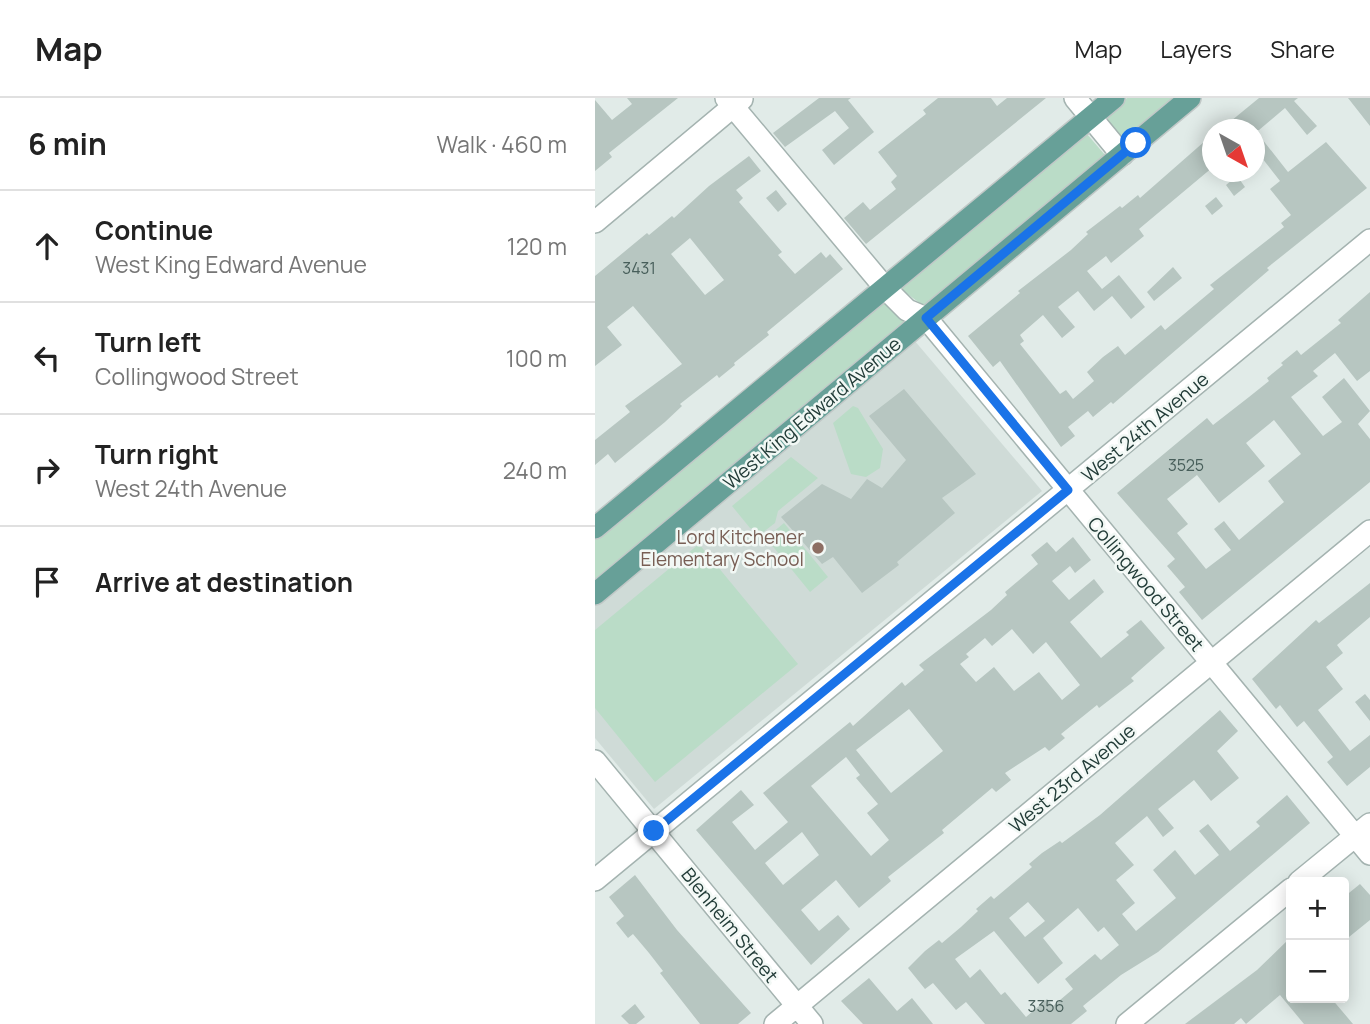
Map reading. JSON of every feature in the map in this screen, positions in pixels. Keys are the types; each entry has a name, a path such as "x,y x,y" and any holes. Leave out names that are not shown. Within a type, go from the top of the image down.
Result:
{"main road":[{"path":"595,528 1114,98"},
{"name":"West King Edward Avenue","path":"595,594 1190,98"}],"street":[{"path":"1075,98 1122,155"},
{"path":"595,222 734,101"},
{"name":"Collingwood Street","path":"734,101 886,289 915,316 926,318 1211,663 1363,830 1370,854"},
{"name":"West 24th Avenue","path":"595,880 1370,240"},
{"name":"West 23rd Avenue","path":"775,1024 1370,531"},
{"name":"Blenheim Street","path":"595,761 812,1024"},
{"path":"1305,877 1363,830"},
{"path":"1127,1024 1286,893"}],"shaded area":[{"name":"Lord Kitchener Elementary School","path":"914,340 1042,491 654,809 595,738 595,605"}],"green space":[{"path":"1127,98 1177,98 1126,140 1121,140 1105,120 1107,114"},
{"path":"1087,134 1105,155 1102,160 925,307 898,287"},
{"path":"883,301 911,320 595,582 595,537"},
{"path":"853,406 858,408 883,449 880,468 866,477 851,474 833,423"},
{"path":"791,457 818,478 778,511 775,523 762,533 750,528 732,506"},
{"path":"784,523 828,577 810,592 766,538"},
{"path":"699,544 798,664 655,782 595,708 595,630"}],"building":[{"path":"627,98 678,98 609,153 612,157 595,171 595,100 612,120 632,104"},
{"path":"819,98 851,98 848,100 874,132 834,165 822,150 849,128 835,111 785,147 773,133"},
{"path":"938,98 991,98 997,106 1007,98 1046,98 866,244 844,218 863,202 870,210 896,189 891,182 897,176 878,152 926,114 923,110"},
{"path":"1259,98 1298,98 1294,101 1317,126 1307,135 1285,108 1265,125 1265,119 1233,119"},
{"path":"1348,98 1370,98 1370,126"},
{"path":"1326,142 1367,188 1267,268 1269,270 1113,404 1111,402 1093,417 1088,411 1068,427 1075,436 1061,447 1000,361 993,367 968,336 1020,293 1018,291 1071,250 1088,234 1086,232 1120,206 1122,208 1138,195 1140,198 1202,144 1202,176 1139,229 1144,236 1111,263 1106,256 1087,271 1102,289 1119,275 1145,307 1131,319 1112,296 1094,311 1078,291 1058,307 1075,327 1062,338 1043,315 1020,335 1024,341 1020,344 1060,394 1066,390 1073,399 1094,381 1087,372 1103,357 1118,346 1125,355 1161,325 1165,330 1214,289 1210,285 1284,227 1281,223 1291,215 1270,189 1280,181 1265,162 1265,143 1288,172"},
{"path":"749,156 761,171 736,190 743,198 739,202 782,252 778,255 795,274 821,252 826,258 830,254 843,269 767,332 769,335 734,363 735,365 719,378 717,375 680,404 682,406 665,422 615,463 608,454 595,465 595,440 630,412 625,406 682,364 633,306 607,327 622,345 595,366 595,276 647,233 649,235 672,216 674,218 709,186","holes":["690,238 724,280 705,295 671,254"]},
{"path":"1230,182 1241,182 1245,187 1234,196 1226,185"},
{"path":"776,190 787,204 778,212 766,198"},
{"path":"1216,197 1223,206 1212,215 1205,206"},
{"path":"1173,267 1182,278 1154,301 1147,292"},
{"path":"1370,292 1370,371 1357,381 1335,353 1313,371 1318,376 1291,397 1323,436 1342,422 1322,397 1344,378 1370,411 1358,424 1370,439 1370,482 1202,620 1179,592 1185,587 1167,566 1175,559 1117,493 1207,418 1213,425 1249,397 1269,381 1267,378 1283,365 1281,363 1297,350 1301,355 1341,323 1338,320","holes":["1274,420 1301,454 1268,481 1284,502 1239,540 1224,521 1214,529 1231,550 1206,569 1177,533 1188,524 1167,499 1197,475 1219,503 1265,466 1246,443"]},
{"path":"904,389 976,474 942,498 955,513 897,562 899,565 862,593 833,557 822,564 781,517 822,484 851,499 867,479 882,488 906,460 869,416"},
{"path":"1073,537 1091,560 1075,573 1070,566 1052,581 1069,600 1094,579 1104,592 1070,622 1101,658 1129,635 1126,632 1141,620 1165,648 1131,678 1134,681 1099,708 1097,705 1061,734 1065,738 1049,751 1045,747 1005,773 1011,780 996,792 992,788 942,830 944,833 888,877 891,881 859,908 836,880 801,910 819,931 838,915 850,929 811,965 696,830 741,790 754,805 732,822 755,850 788,822 763,793 850,722 853,726 902,682 905,686 924,670 919,665 991,610 1007,595 1005,592 1038,564 1031,555 1047,542 1056,552","holes":["1012,629 1033,654 1046,642 1080,685 1062,700 1039,672 1014,691 994,667 976,682 960,664 969,657 966,654 985,638 992,646","909,709 943,751 891,793 856,750","846,757 860,775 856,778 878,804 867,813 889,840 871,856 811,786","802,832 819,855 783,885 765,863"]},
{"path":"1370,583 1370,617 1337,645 1343,653 1326,667 1343,689 1318,710 1350,751 1370,735 1370,767 1347,786 1327,762 1333,757 1304,721 1297,727 1280,705 1276,709 1252,679 1316,620 1319,623"},
{"path":"1365,694 1370,700 1370,721 1355,702"},
{"path":"1220,710 1238,731 1217,751 1239,778 1211,801 1194,780 1158,809 1174,828 1163,837 1147,816 1115,843 1134,865 1116,880 1135,903 1122,914 1136,931 1176,898 1153,870 1175,850 1195,875 1219,855 1199,831 1208,824 1230,851 1260,826 1256,822 1287,795 1310,823 1158,952 1121,975 1083,1006 1087,1011 1071,1024 985,1024 966,1002 956,1010 933,983 925,989 908,968 925,951 939,940 942,943 991,896 994,899 1032,867 1029,864 1042,853 1060,841 1062,843 1100,815","holes":["1028,902 1045,921 1025,937 1009,918","1078,908 1098,932 1104,927 1119,945 1101,960 1095,954 1065,979 1073,989 1053,1006 1047,999 1026,1017 1005,992 1001,995 980,969 970,978 955,959 994,931 1038,984 1063,963 1043,938"]},
{"path":"635,875 677,930 751,1013 738,1024 700,1024 660,973 663,971 649,953 633,934 628,938 616,923 624,916 609,897"},
{"path":"1360,884 1370,895 1370,920 1349,937 1349,893"},
{"path":"1286,942 1286,1002 1280,995 1246,1024 1241,1018 1234,1024 1185,1024 1257,970"},
{"path":"869,978 897,1011 912,998 933,1024 863,1024 841,1001"},
{"path":"1287,1003 1335,1003 1353,1024 1304,1024"},
{"path":"635,1004 645,1017 636,1024 629,1024 621,1016"}],"place":[{"name":"Lord Kitchener Elementary School","path":"818,548"}],"route":[{"path":"654,831 1068,490 926,318 1136,143"}]}
